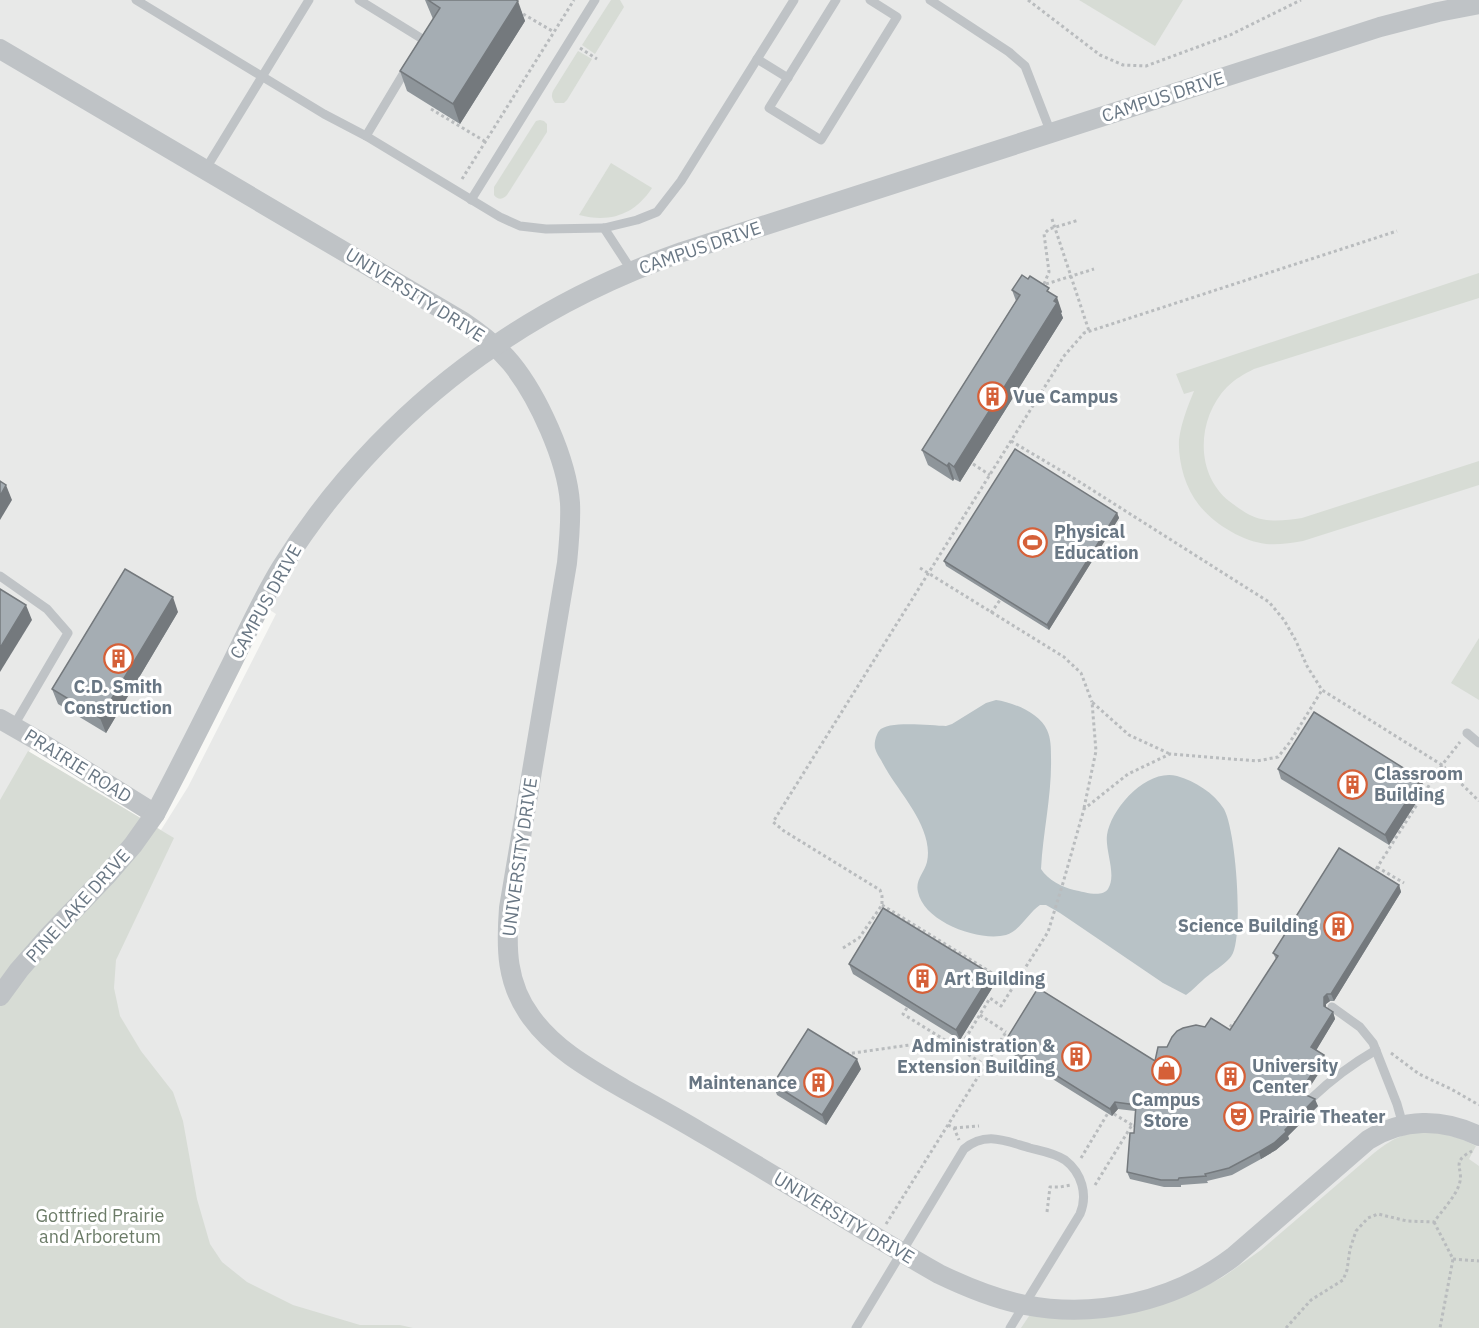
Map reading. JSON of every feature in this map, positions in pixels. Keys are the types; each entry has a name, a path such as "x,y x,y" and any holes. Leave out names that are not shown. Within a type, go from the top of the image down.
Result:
{"street":[{"name":"CAMPUS DRIVE","path":"155,814 279,570 310,526 343,483 398,425 448,381 495,345 583,294 632,271 682,252 1395,23 1479,4"},
{"name":"UNIVERSITY DRIVE","path":"0,49 462,321 495,345 512,363 533,397 550,429 561,459 570,501 570,535 509,908 508,958 516,989 530,1016 555,1044 574,1059 939,1274 977,1291 1024,1305 1044,1308 1076,1309 1115,1306 1159,1296 1195,1281 1233,1257 1368,1140 1391,1128 1423,1122 1461,1128 1479,1136"},
{"name":"PRAIRIE ROAD","path":"7,723 155,814"},
{"name":"PINE LAKE DRIVE","path":"0,996 46,939 133,845 155,814"}],"lane":[{"path":"136,0 500,217 520,226 546,229 604,228 637,220 657,212 681,180 794,0"},
{"path":"206,170 309,0"},
{"path":"358,0 424,40 366,136"},
{"path":"471,200 595,0"},
{"path":"836,0 769,108 820,140 897,17 870,0"},
{"path":"930,0 1009,52 1025,66 1051,134"},
{"path":"757,59 788,78"},
{"path":"604,228 632,271"},
{"path":"0,576 47,609 68,633 7,723"},
{"path":"1467,733 1479,743"},
{"path":"1332,1007 1360,1027 1372,1043 1397,1104 1403,1125"},
{"path":"1313,1097 1337,1075 1376,1050"},
{"path":"855,1328 964,1149 976,1140 985,1138 1054,1155 1073,1168 1084,1191 1080,1214 1010,1328"}],"path":[{"path":"456,190 574,0"},
{"path":"1029,0 1100,55 1123,65 1146,66 1230,35 1301,0"},
{"path":"431,109 501,152"},
{"path":"1052,219 1089,331"},
{"path":"1079,220 1055,227 1043,236 1049,272 1042,285 1094,269"},
{"path":"843,948 858,938 882,905 880,890 773,822 1064,356 1084,333 1089,331 1397,231"},
{"path":"1011,441 1269,602 1284,620 1322,690 1442,765 1479,801"},
{"path":"973,464 990,475"},
{"path":"920,568 1064,657 1081,673 1092,702 1096,751 1084,809 1047,932 1001,1006 990,998 959,1049"},
{"path":"991,613 1000,600"},
{"path":"1092,702 1129,735 1170,754 1257,761 1278,757 1322,690"},
{"path":"1372,874 1442,765 1467,733"},
{"path":"1290,742 1296,746"},
{"path":"1084,809 1128,774 1170,754"},
{"path":"1377,867 1404,883"},
{"path":"882,905 1013,986"},
{"path":"858,938 864,942"},
{"path":"907,1008 903,1014 985,1065"},
{"path":"980,1015 1012,1036"},
{"path":"1230,1027 1236,1022 1242,1024"},
{"path":"878,1238 1006,1032"},
{"path":"839,1055 945,1040"},
{"path":"1388,1048 1392,1054 1419,1074 1479,1105"},
{"path":"1076,1155 1082,1161 1108,1113"},
{"path":"1114,1114 1137,1126"},
{"path":"948,1125 954,1128 983,1126"},
{"path":"1047,1212 1050,1186 1066,1187 1093,1179 1095,1188 1132,1125"},
{"path":"1434,1222 1460,1184 1459,1164 1463,1156 1479,1148"},
{"path":"1286,1328 1311,1300 1343,1280 1356,1231 1368,1218 1378,1214 1407,1221 1434,1222"},
{"path":"1434,1222 1453,1259 1440,1328"},
{"path":"1453,1259 1479,1261"}],"shaded area":[{"path":"0,0 1479,0 1479,1328 0,1328","holes":["262,605 276,614 188,787 161,830 29,752 35,739 155,814"]},
{"path":"996,700 1010,703 1032,714 1038,718 1048,733 1051,747 1051,771 1041,869 1051,880 1060,885 1092,894 1102,893 1108,889 1111,870 1107,835 1110,824 1115,813 1132,792 1154,778 1166,775 1191,781 1204,788 1224,809 1235,858 1238,903 1236,941 1233,953 1228,960 1186,995 1163,983 1046,905 1036,908 1011,933 995,936 968,932 954,927 941,921 922,903 917,888 927,862 928,848 925,835 913,810 877,753 876,737 879,731 891,726 910,724 946,726 986,703"}],"green space":[{"path":"611,0 620,0 624,7 595,54 582,45"},
{"path":"1079,0 1183,0 1155,46"},
{"path":"578,51 592,59 567,100 564,103 555,103 552,97 553,91"},
{"path":"540,120 547,124 547,132 507,195 502,199 497,198 494,195 494,187 536,121"},
{"path":"611,163 652,188 637,205 620,215 601,218 579,215"},
{"path":"1479,273 1479,298 1254,369 1240,377 1227,387 1209,415 1204,447 1211,479 1220,493 1246,513 1266,520 1302,518 1479,461 1479,485 1303,541 1280,544 1266,544 1238,535 1212,519 1199,505 1186,482 1179,448 1181,427 1194,391 1184,394 1176,374"},
{"path":"1479,638 1479,700 1451,683"},
{"name":"Gottfried Prairie and Arboretum","path":"28,751 174,838 116,960 114,988 120,1016 141,1051 173,1092 183,1121 197,1199 210,1244 222,1262 247,1282 293,1305 360,1325 400,1325 413,1328 0,1328 0,800"},
{"path":"1432,1131 1462,1139 1476,1146 1469,1159 1479,1166 1479,1328 1021,1328 1031,1313 1199,1289 1223,1277 1261,1250 1388,1143 1407,1134"}],"building":[{"path":"428,0 518,1 453,104 400,71 440,8"},
{"name":"Vue Campus","path":"1022,275 1028,279 1030,276 1049,288 1047,291 1057,297 1054,301 1057,303 954,467 949,463 947,466 922,450 1020,295 1012,290"},
{"name":"Physical Education","path":"1015,449 1117,513 1047,625 944,561"},
{"path":"0,481 6,485 0,496"},
{"name":"C.D. Smith Construction","path":"125,569 173,597 100,718 52,689"},
{"path":"0,589 26,605 0,648"},
{"name":"Classroom Building","path":"1314,712 1421,779 1385,835 1278,769"},
{"path":"1339,848 1399,885 1331,994 1324,997 1324,1006 1333,1012 1311,1047 1324,1055 1302,1089 1306,1095 1315,1099 1285,1130 1286,1132 1259,1152 1229,1168 1205,1174 1206,1176 1161,1180 1127,1172 1130,1133 1134,1133 1136,1105 1115,1102 1110,1109 1004,1043 1038,988 1155,1061 1158,1047 1167,1047 1177,1031 1183,1028 1196,1025 1205,1027 1211,1018 1230,1030 1278,956 1273,953"},
{"name":"Art Building","path":"883,908 991,974 956,1030 849,964"},
{"name":"Maintenance","path":"808,1029 857,1059 822,1115 773,1084"}],"place":[{"name":"Vue Campus","path":"992,397"},
{"name":"Physical Education","path":"1033,542"},
{"name":"C.D. Smith Construction","path":"118,658"},
{"name":"Classroom Building","path":"1353,784"},
{"name":"Science Building","path":"1339,926"},
{"name":"Art Building","path":"923,979"},
{"name":"Administration & Extension Building","path":"1076,1056"},
{"name":"Campus Store","path":"1166,1071"},
{"name":"University Center","path":"1231,1076"},
{"name":"Maintenance","path":"818,1083"},
{"name":"Prairie Theater","path":"1238,1117"}]}
